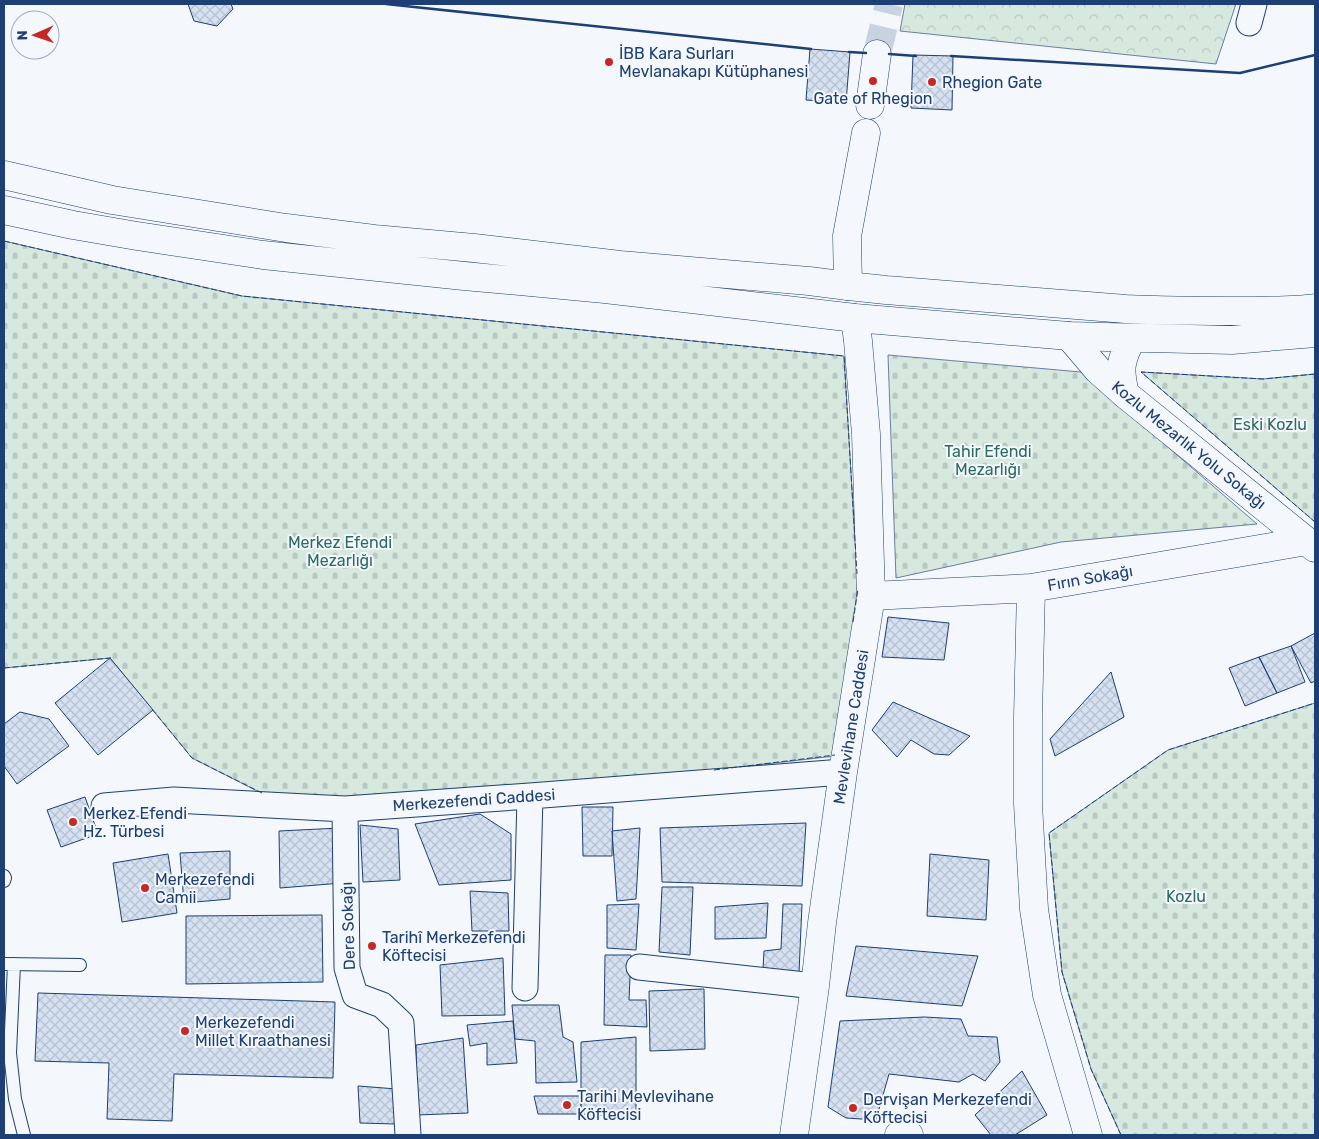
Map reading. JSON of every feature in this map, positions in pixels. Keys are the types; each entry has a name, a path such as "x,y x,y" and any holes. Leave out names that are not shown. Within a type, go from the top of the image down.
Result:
{"main road":[{"path":"870,105 877,54"},
{"name":"Mevlevihane Caddesi","path":"794,1135 822,923 871,596 866,434 858,341 848,286 847,236 866,133"},
{"path":"4,175 112,200 296,229 374,239 620,264 848,286 1164,311 1292,310 1315,308"},
{"path":"4,210 73,225 263,255 605,289 855,318 1069,336 1232,340 1315,333"},
{"name":"Kozlu Mezarlık Yolu Sokağı","path":"1052,303 1069,336 1098,370 1125,394 1311,544"},
{"path":"1125,394 1121,377 1122,360 1132,338"},
{"name":"Fırın Sokağı","path":"871,596 1031,588 1311,544"},
{"path":"1031,588 1028,804 1034,909 1047,995 1088,1135"},
{"path":"899,1135 908,1135"}],"street":[{"name":"Merkezefendi Caddesi","path":"104,806 174,800 345,809 844,772"},
{"path":"525,988 530,796"},
{"name":"Dere Sokağı","path":"345,809 347,968 355,995 382,1005 401,1023 408,1135"},
{"path":"638,968 815,986"}],"lane":[{"path":"4,876 4,881"},
{"path":"24,1135 15,1099 10,1053 9,964 80,965"}],"green space":[{"path":"905,4 1236,4 1216,64 900,31"},
{"name":"Merkez Efendi Mezarlığı","path":"4,241 242,296 844,356 858,590 835,756 577,786 342,797 263,794 192,758 110,658 4,668"},
{"name":"Tahir Efendi Mezarlığı","path":"888,355 1081,372 1257,524 1061,542 896,578"},
{"name":"Eski Kozlu","path":"1141,372 1263,379 1315,374 1315,522"},
{"name":"Kozlu","path":"1315,703 1315,1135 1121,1135 1091,1069 1062,972 1049,833 1168,750"}],"building":[{"path":"188,4 231,4 233,9 217,26 194,21"},
{"path":"810,49 850,52 846,103 806,100"},
{"name":"Rhegion Gate","path":"913,55 953,56 952,110 911,108"},
{"path":"888,617 949,623 944,660 882,657"},
{"path":"1315,633 1315,681 1311,683 1291,646"},
{"path":"1291,646 1305,682 1277,693 1259,657"},
{"path":"1259,657 1277,693 1245,706 1229,668"},
{"path":"110,658 153,710 98,755 55,703"},
{"path":"1111,672 1124,717 1055,756 1050,739"},
{"path":"893,702 970,736 949,755 934,754 911,740 897,757 872,730"},
{"path":"20,712 49,719 69,746 17,784 4,766 4,724"},
{"name":"Merkez Efendi Hz. Türbesi","path":"85,797 98,834 61,847 47,810"},
{"path":"582,807 613,807 612,856 583,856"},
{"path":"480,814 511,834 511,880 439,885 415,824"},
{"path":"806,823 802,886 662,882 660,828"},
{"path":"360,825 398,829 400,880 363,882"},
{"path":"340,828 342,883 280,888 279,831"},
{"path":"640,828 636,899 617,901 612,831"},
{"path":"230,851 230,899 184,903 180,853"},
{"name":"Merkezefendi Camii","path":"168,854 177,913 122,922 113,863"},
{"path":"930,854 989,860 986,920 927,916"},
{"path":"662,887 693,887 690,955 659,952"},
{"path":"470,891 508,893 509,931 472,931"},
{"path":"768,903 766,938 715,939 715,907"},
{"path":"639,904 636,950 607,948 607,905"},
{"path":"783,904 802,904 799,973 763,969 764,951 781,949"},
{"path":"322,915 323,982 186,984 186,916"},
{"path":"856,946 978,956 962,1006 846,996"},
{"path":"605,955 631,955 629,1000 646,1000 647,1027 604,1025"},
{"path":"503,958 505,1015 442,1016 440,965"},
{"path":"704,989 705,1049 650,1051 649,991"},
{"name":"Merkezefendi Millet Kıraathanesi","path":"38,993 335,1002 333,1078 174,1074 172,1121 107,1119 109,1063 35,1061"},
{"path":"512,1005 559,1005 563,1037 573,1042 577,1082 536,1083 535,1041 515,1039"},
{"path":"924,1017 961,1019 968,1036 997,1037 1000,1062 985,1081 973,1074 959,1082 889,1074 876,1120 846,1118 828,1107 840,1021"},
{"path":"513,1021 517,1063 487,1065 487,1043 470,1046 467,1025"},
{"path":"636,1037 636,1118 581,1114 581,1042"},
{"path":"463,1038 468,1113 417,1115 416,1045"},
{"path":"1022,1071 1047,1115 1015,1135 991,1135 975,1115"},
{"path":"358,1086 397,1089 395,1124 360,1123"},
{"path":"534,1096 581,1096 581,1114 538,1114"}],"tunnel":[{"path":"877,54 889,4"}],"fence":[{"path":"4,241 242,296 844,356 857,574"},
{"path":"1315,374 1263,379 1141,372 1315,522"},
{"path":"853,622 858,589"},
{"path":"4,668 111,658"},
{"path":"1121,1135 1091,1069 1062,972 1049,833 1168,750 1315,703"},
{"path":"152,709 192,758 262,793"},
{"path":"714,770 835,755"}],"wall":[{"path":"386,4 811,49"},
{"path":"849,52 866,53"},
{"path":"889,54 916,56"},
{"path":"951,56 1240,73 1315,55"}],"place":[{"name":"İBB Kara Surları Mevlanakapı Kütüphanesi","path":"609,62"},
{"name":"Gate of Rhegion","path":"873,81"},
{"name":"Rhegion Gate","path":"932,82"},
{"name":"Merkez Efendi Hz. Türbesi","path":"73,822"},
{"name":"Merkezefendi Camii","path":"145,888"},
{"name":"Tarihî Merkezefendi Köftecisi","path":"372,946"},
{"name":"Merkezefendi Millet Kıraathanesi","path":"185,1031"},
{"name":"Tarihi Mevlevihane Köftecisi","path":"567,1105"},
{"name":"Dervişan Merkezefendi Köftecisi","path":"853,1108"}]}
